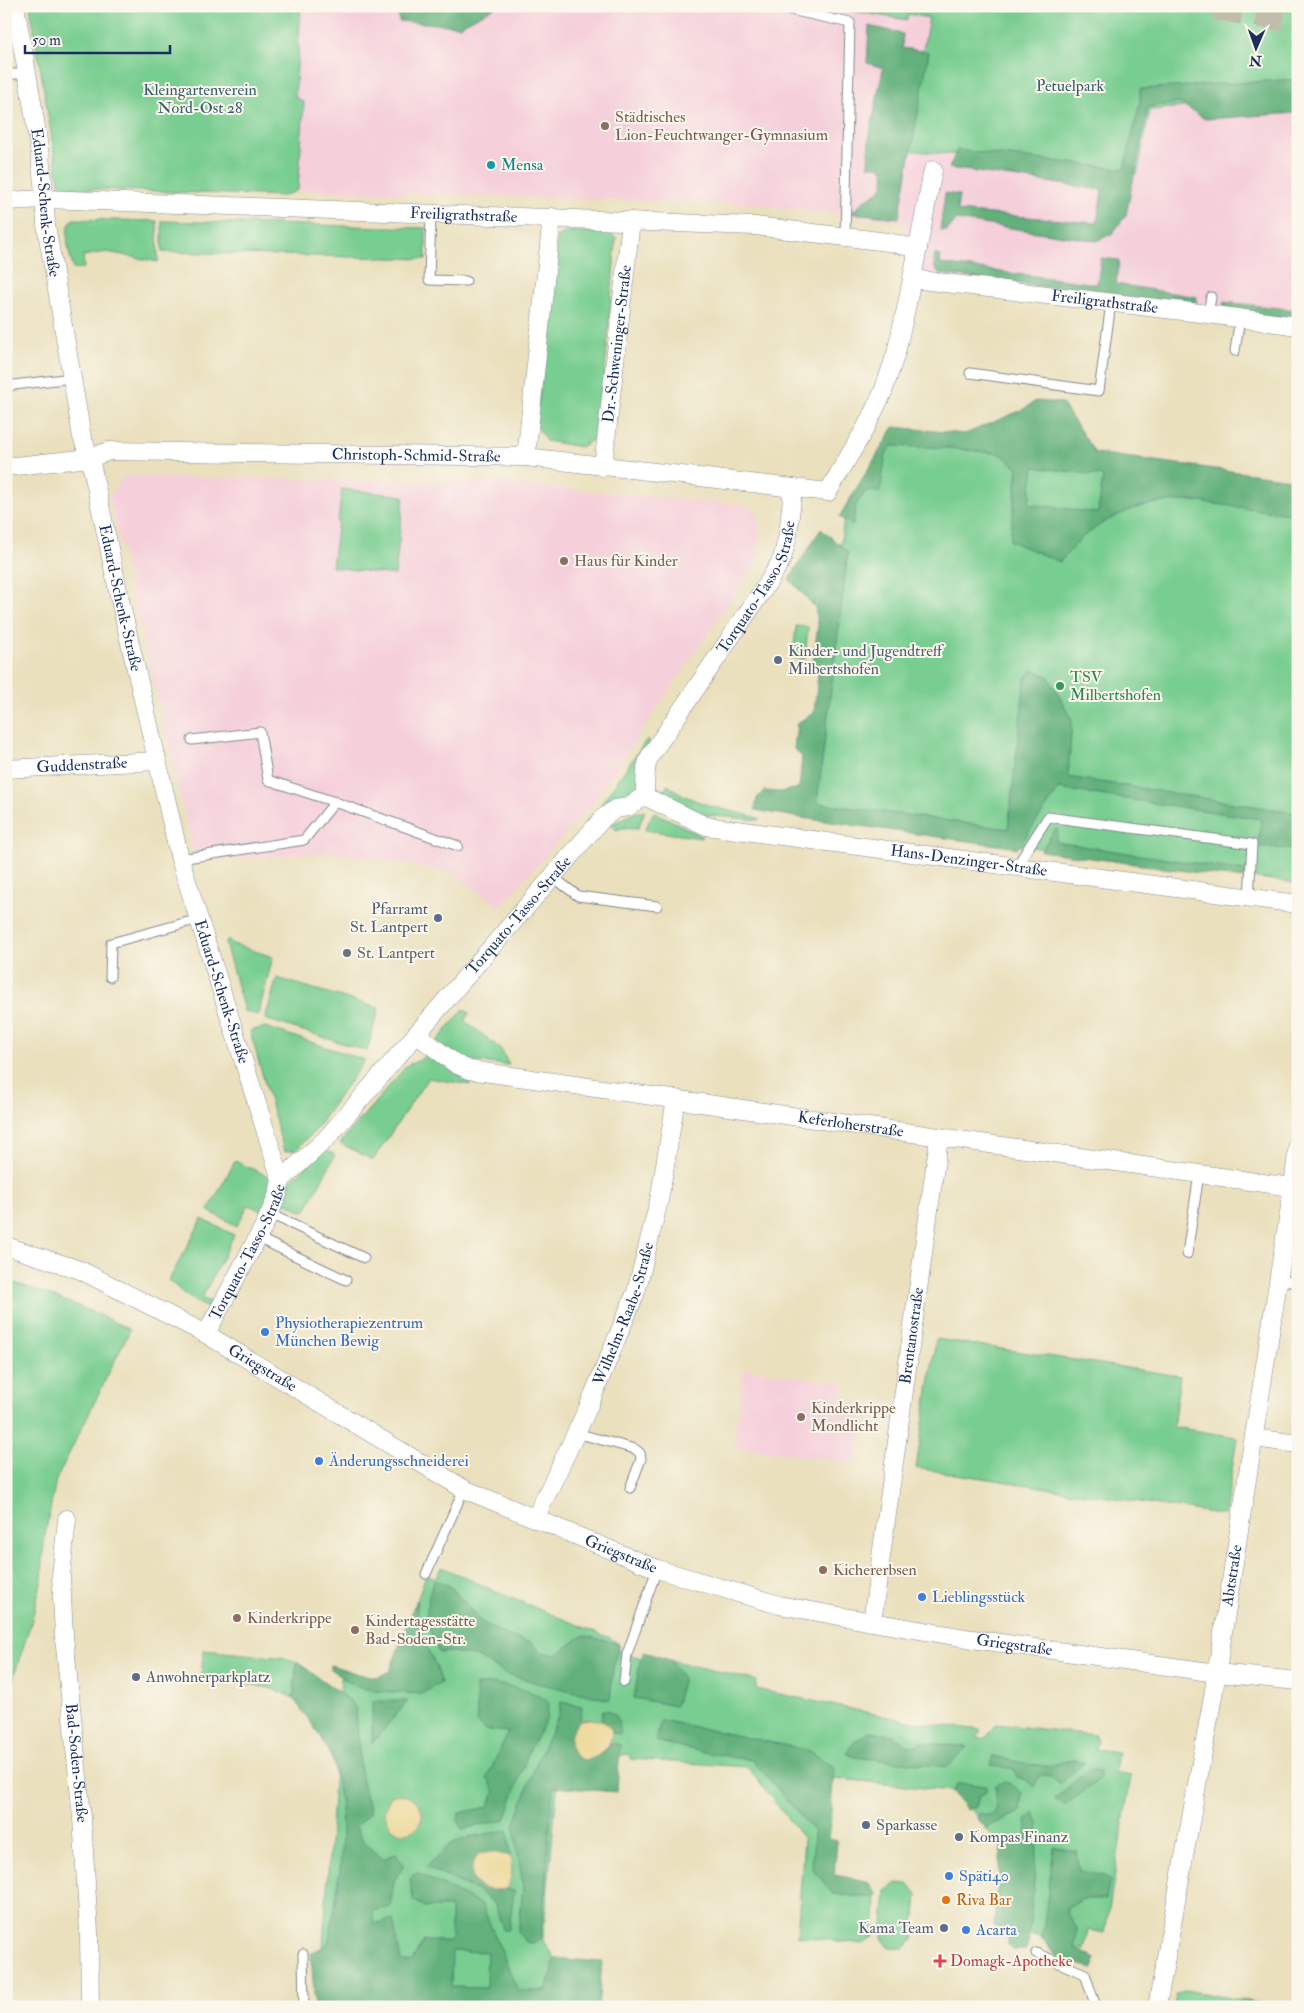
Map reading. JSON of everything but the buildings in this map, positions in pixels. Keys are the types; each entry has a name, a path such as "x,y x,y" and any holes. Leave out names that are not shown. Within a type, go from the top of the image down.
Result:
{"street":[{"name":"Eduard-Schenk-Straße","path":"14,6 45,199 46,225 82,437 90,458 180,859 281,1180"},
{"path":"912,279 933,170"},
{"name":"Freiligrathstraße","path":"6,201 45,199 755,226 888,242 918,249"},
{"path":"526,457 552,218"},
{"name":"Dr.-Schweninger-Straße","path":"603,467 631,220"},
{"name":"Freiligrathstraße","path":"912,279 1111,303 1209,305 1240,318 1298,326"},
{"name":"Christoph-Schmid-Straße","path":"6,467 90,458 109,451 526,457 828,492 866,427 883,392 896,352 912,279"},
{"name":"Torquato-Tasso-Straße","path":"206,1334 270,1214 281,1180 326,1139 603,818 615,809 628,806 644,796 646,786 645,764 782,559 788,535 793,488"},
{"name":"Guddenstraße","path":"6,769 157,761"},
{"name":"Hans-Denzinger-Straße","path":"644,796 706,826 1298,904"},
{"name":"Keferloherstraße","path":"416,1034 461,1068 1296,1188"},
{"name":"Wilhelm-Raabe-Straße","path":"536,1519 576,1433 636,1292 659,1201 676,1099"},
{"name":"Brentanostraße","path":"872,1622 940,1138"},
{"name":"Abtstraße","path":"1157,2007 1217,1672 1279,1280 1296,1188 1298,1144"},
{"name":"Griegstraße","path":"6,1246 80,1270 206,1334 464,1489 657,1569 779,1605 972,1640 1298,1681"},
{"path":"1254,1438 1298,1444"},
{"name":"Bad-Soden-Straße","path":"67,1519 61,1576 64,1636 82,1818 89,1932 90,2007"}],"lane":[{"path":"772,6 850,23 845,237"},
{"path":"6,74 26,74"},
{"path":"431,213 429,280 466,282"},
{"path":"970,373 1099,391 1111,303"},
{"path":"1234,351 1240,318"},
{"path":"6,386 72,378"},
{"path":"192,740 260,732 268,780 458,846"},
{"path":"180,859 304,840 335,802"},
{"path":"1016,867 1048,817 1252,844 1249,898"},
{"path":"553,877 578,896 657,906"},
{"path":"110,977 111,943 198,919"},
{"path":"1187,1254 1199,1174"},
{"path":"270,1214 364,1258"},
{"path":"258,1238 346,1280"},
{"path":"1279,1280 1298,1283"},
{"path":"576,1433 635,1449 640,1453 641,1459 630,1488"},
{"path":"426,1574 464,1489"},
{"path":"624,1682 627,1654 657,1569"},
{"path":"1036,1953 1085,1974 1096,2007"},
{"path":"303,1954 304,2007"}],"shaded area":[{"name":"Städtisches Lion-Feuchtwanger-Gymnasium","path":"301,6 865,6 929,18 904,150 1137,174 1150,110 1298,97 1298,326 911,273 904,222 752,204 298,190 304,102 295,97"},
{"path":"125,476 496,483 748,505 758,515 760,526 755,565 592,803 500,907 452,872 331,852 196,862 109,496"},
{"name":"Kinderkrippe Mondlicht","path":"744,1369 844,1383 841,1401 867,1404 862,1443 857,1442 854,1463 733,1447"}],"green space":[{"name":"Kleingartenverein Nord-Ost 28","path":"30,6 301,6 295,97 304,102 298,190 284,196 60,188"},
{"path":"397,6 497,6 459,26 399,21"},
{"name":"Petuelpark","path":"825,6 1298,6 1298,97 1150,110 1137,174 904,150 929,18 908,14 907,20"},
{"path":"869,26 903,34 902,48 929,52 899,218 851,213 878,191 884,181 884,171 878,166 868,166 869,139 883,68 867,63"},
{"path":"1298,79 1298,113 1205,119 1180,103 1148,107 1126,215 1113,233 1097,241 956,220 947,231 940,230 945,193 959,195 957,211 1097,223 1102,190 949,168 957,150 1124,169 1140,102 1140,89"},
{"path":"73,219 157,221 158,262 107,252 83,256 84,268 73,269 67,236"},
{"path":"162,221 426,228 426,259 162,252"},
{"path":"569,231 609,233 616,238 600,435 581,447 546,441 536,424 558,236"},
{"path":"935,254 941,256 940,264 1097,284 1101,258 1119,260 1116,284 1197,297 1196,306 941,274 935,268"},
{"path":"1224,302 1298,310 1298,321 1222,311"},
{"path":"1036,401 1062,403 1095,453 1298,480 1298,515 1192,501 1160,502 1132,509 1104,522 1081,538 1060,562 1010,541 1018,468 1001,454 950,448 891,446 886,454 880,492 866,491 856,505 853,525 839,517 894,427 965,434 1022,410","holes":["1034,467 1103,476 1098,513 1029,504"]},
{"name":"TSV Milbertshofen","path":"895,431 1298,483 1298,886 1294,886 1294,883 805,816 844,519"},
{"path":"342,489 404,496 395,575 332,567"},
{"path":"821,529 848,552 817,803 1008,829 1025,678 1033,670 1048,676 1072,720 1068,777 1298,813 1298,852 1290,849 1258,847 1261,819 1059,789 1018,848 755,810 757,798 764,791 781,792 799,788 802,757 794,749 797,723 814,713 818,675 813,663 818,625 815,607 789,579"},
{"path":"796,626 808,627 805,659 793,658"},
{"path":"647,739 650,742 636,767 639,777 637,791 627,799 605,807 601,804"},
{"path":"668,785 700,802 759,818 759,820 705,815 659,797"},
{"path":"645,811 638,828 622,828 617,830 610,825 634,813"},
{"path":"654,812 702,836 701,838 645,830"},
{"path":"1055,829 1058,830 1056,842 1245,871 1243,879 1041,851"},
{"path":"228,939 233,944 273,957 258,1015 244,1011 225,943"},
{"path":"277,978 379,1008 367,1051 265,1019"},
{"path":"464,1009 469,1013 465,1021 500,1048 509,1065 462,1061 437,1041"},
{"path":"265,1027 365,1060 313,1133 296,1150 284,1151 250,1031"},
{"path":"427,1053 454,1073 471,1077 470,1085 428,1078 373,1160 340,1143 407,1065 420,1060"},
{"path":"324,1149 335,1155 306,1210 301,1211 283,1201 285,1186"},
{"path":"235,1161 272,1178 270,1192 263,1211 248,1205 237,1226 208,1211"},
{"path":"202,1219 234,1235 202,1298 215,1304 212,1311 185,1295 169,1280"},
{"path":"6,1280 69,1302 130,1330 56,1480 44,1540 42,1579 31,1623 6,1701"},
{"path":"936,1339 1180,1376 1173,1427 1237,1437 1225,1515 916,1468"},
{"path":"442,1567 501,1594 610,1638 619,1644 582,1636 627,1654 674,1667 670,1660 757,1681 756,1689 913,1722 981,1730 977,1737 986,1738 997,1724 1094,1735 1098,1739 1095,1749 1118,1752 1115,1773 1131,1776 1105,1933 1088,1930 1084,1950 1038,1936 1003,1930 1002,1849 958,1792 833,1778 827,1837 833,1894 876,1898 874,1937 863,1944 797,1936 804,1839 747,1767 630,1759 630,1755 625,1754 557,1788 543,1941 555,1958 546,1991 319,2007 341,1678 390,1682 426,1574 435,1578"},
{"path":"434,1580 449,1585 481,1622 504,1634 533,1644 541,1652 556,1655 583,1635 619,1644 613,1669 610,1700 537,1683 504,1673 478,1657 452,1652 439,1653 428,1625 427,1617 428,1601"},
{"path":"416,1600 421,1633 437,1667 441,1683 421,1694 378,1691 357,1687 330,1669 331,1665 358,1674 378,1677 390,1671"},
{"path":"203,1650 285,1658 297,1662 293,1698 260,1686 201,1680"},
{"path":"644,1652 670,1660 683,1678 675,1706 634,1698 640,1662"},
{"path":"297,1662 350,1700 356,1709 361,1778 370,1813 356,1827 363,1841 383,1859 396,1853 404,1865 394,1881 390,1907 372,1911 374,1924 393,1919 401,1962 411,1962 424,1941 451,1941 451,1907 425,1907 413,1900 410,1879 416,1872 482,1905 518,1991 546,1991 555,1958 602,1962 598,2007 315,2007 311,1953 328,1944 341,1861 342,1819 340,1798 332,1760 318,1733 293,1698","holes":["452,1951 487,1952 486,1988 451,1987"]},
{"path":"495,1684 523,1690 542,1698 548,1702 547,1718 529,1751 505,1820 462,1829 458,1822 459,1813 488,1807 495,1792 487,1778 508,1732 485,1730 477,1723 476,1685"},
{"path":"372,1701 408,1701 372,1743"},
{"path":"561,1702 582,1706 580,1720 574,1727 602,1754 611,1743 620,1745 617,1792 553,1787 541,1939 533,1943 526,1942 518,1933 523,1888 514,1826 537,1761 558,1717"},
{"path":"603,1710 615,1714 620,1725 620,1734 612,1733 608,1726 601,1721"},
{"path":"661,1720 808,1750 834,1767 829,1839 837,1841 834,1875 867,1881 877,1894 876,1898 833,1894 812,1868 814,1832 753,1760 703,1752 656,1741"},
{"path":"870,1732 893,1735 907,1746 916,1746 921,1742 967,1747 948,1767 854,1757 846,1753 856,1740"},
{"path":"993,1756 1038,1766 1049,1766 1074,1760 1084,1762 1060,1784 1050,1776 1042,1775 1039,1776 1034,1787 1026,1780 1017,1777 1014,1769 990,1765"},
{"path":"1089,1769 1100,1771 1100,1779 1064,1806 1055,1799"},
{"path":"1004,1782 1011,1784 1022,1793 1020,1812 986,1828 977,1818 980,1813 987,1815 995,1811 996,1785"},
{"path":"959,1783 986,1786 986,1792 979,1796 976,1807 967,1810 953,1793 955,1786"},
{"path":"1033,1813 1039,1825 1028,1945 1025,1950 1013,1950 1008,1945 1008,1932 1002,1931 994,1925 1001,1849 1025,1839 1026,1820"},
{"path":"508,1830 510,1856 492,1852 496,1891 506,1889 514,1891 509,1929 503,1929 494,1903 478,1891 426,1867 451,1844 469,1837"},
{"path":"1054,1847 1076,1851 1079,1871 1103,1875 1110,1880 1106,1899 1083,1899 1067,1907 1067,1914 1077,1928 1075,1948 1095,1959 1094,1968 1059,1960 1042,1939"},
{"path":"896,1883 908,1884 917,1894 913,1940 903,1948 889,1947 882,1938 886,1891"},
{"path":"1185,1990 1263,2004 1264,2007 1174,2007 1176,1995"}],"sand":[{"path":"590,1719 605,1723 612,1731 611,1740 605,1749 597,1756 587,1760 577,1757 571,1747 570,1739 573,1729 580,1720"},
{"path":"400,1794 415,1801 421,1810 421,1819 417,1827 409,1832 400,1832 391,1826 384,1811 391,1796"},
{"path":"492,1852 510,1856 512,1873 506,1889 496,1890 481,1887 476,1884 473,1878 472,1872 478,1854"}],"tunnel":[{"path":"1215,6 1298,20"}],"place":[{"name":"Städtisches Lion-Feuchtwanger-Gymnasium","path":"605,126"},
{"name":"Mensa","path":"491,165"},
{"name":"Haus für Kinder","path":"564,561"},
{"name":"Kinder- und Jugendtreff Milbertshofen","path":"778,660"},
{"name":"TSV Milbertshofen","path":"1060,686"},
{"name":"Pfarramt St. Lantpert","path":"438,918"},
{"name":"St. Lantpert","path":"347,953"},
{"name":"Physiotherapiezentrum München Bewig","path":"265,1332"},
{"name":"Kinderkrippe Mondlicht","path":"801,1417"},
{"name":"Änderungsschneiderei","path":"319,1461"},
{"name":"Kichererbsen","path":"823,1570"},
{"name":"Lieblingsstück","path":"922,1597"},
{"name":"Kinderkrippe","path":"237,1618"},
{"name":"Kindertagesstätte Bad-Soden-Str.","path":"355,1630"},
{"name":"Anwohnerparkplatz","path":"136,1677"},
{"name":"Sparkasse","path":"866,1825"},
{"name":"Kompas Finanz","path":"959,1837"},
{"name":"Späti40","path":"949,1876"},
{"name":"Riva Bar","path":"946,1900"},
{"name":"Kama Team","path":"944,1928"},
{"name":"Acarta","path":"966,1930"},
{"name":"Domagk-Apotheke","path":"940,1961"}]}
